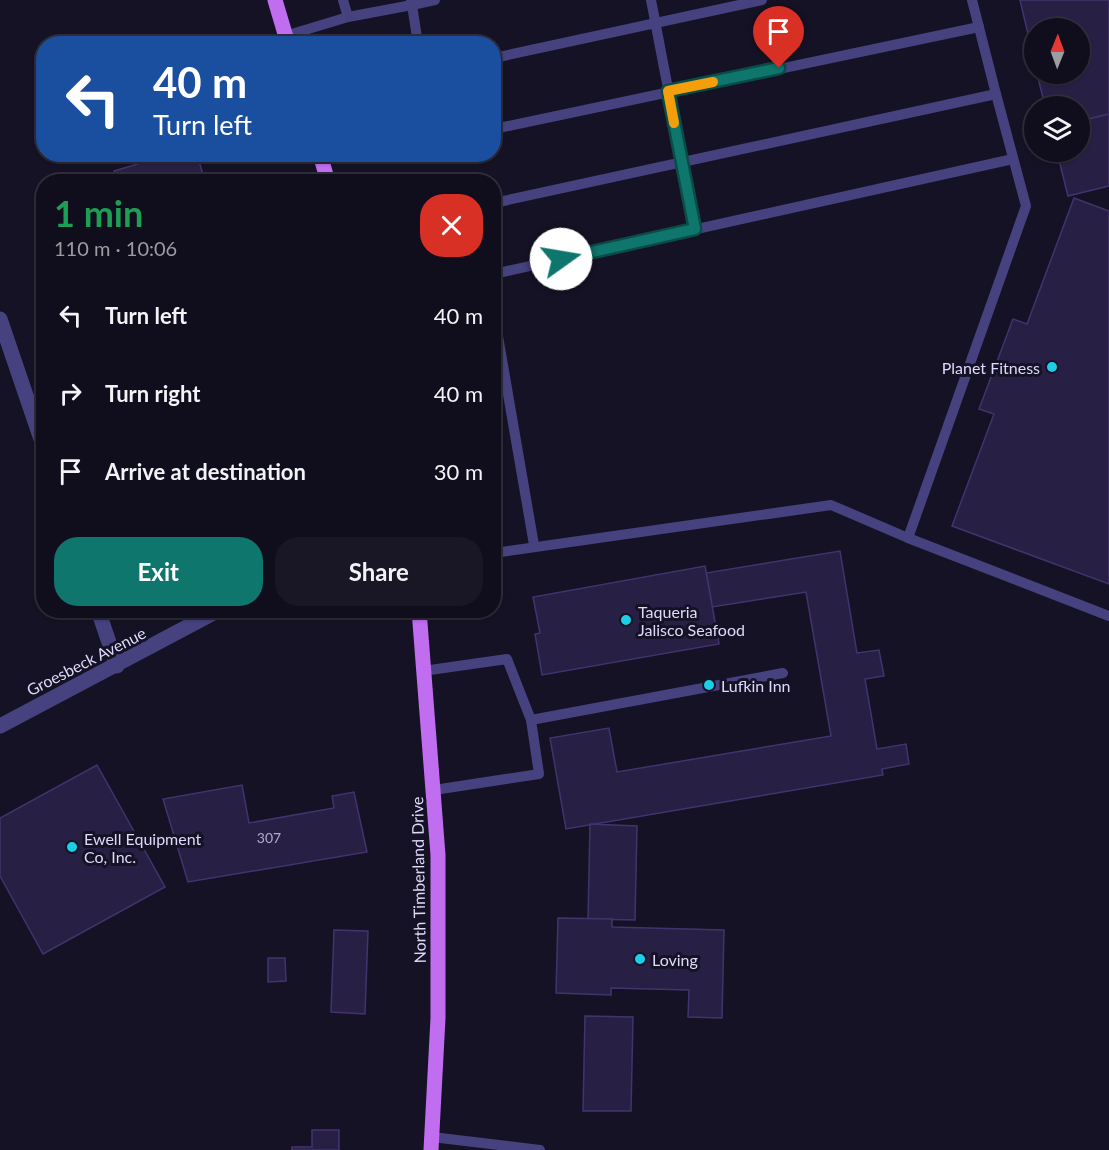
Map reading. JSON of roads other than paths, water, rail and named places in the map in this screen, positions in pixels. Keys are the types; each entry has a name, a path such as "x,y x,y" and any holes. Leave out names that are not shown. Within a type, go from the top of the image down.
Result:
{"main road":[{"path":"275,0 285,36"},
{"name":"North Timberland Drive","path":"420,618 438,855 438,1018 431,1144"}],"street":[{"path":"0,319 36,425"},
{"path":"101,618 117,666"},
{"name":"Groesbeck Avenue","path":"0,726 204,618"}],"lane":[{"path":"343,0 348,17"},
{"path":"297,36 348,17 435,0"},
{"path":"651,0 695,229"},
{"path":"501,57 762,0"},
{"path":"908,538 1026,206 972,0"},
{"path":"411,3 417,36"},
{"path":"501,127 979,27"},
{"path":"501,201 996,94"},
{"path":"501,272 1013,159"},
{"path":"501,354 534,545"},
{"path":"501,552 534,545 831,504 908,538 1109,616"},
{"path":"423,671 507,659 531,720 538,774 434,790"},
{"path":"531,720 783,673"},
{"path":"431,1144 540,1150"}],"place":[{"name":"Planet Fitness","path":"1052,367"},
{"name":"Taqueria Jalisco Seafood","path":"626,620"},
{"name":"Lufkin Inn","path":"709,685"},
{"name":"Ewell Equipment Co, Inc.","path":"72,847"},
{"name":"Loving","path":"640,959"}]}
